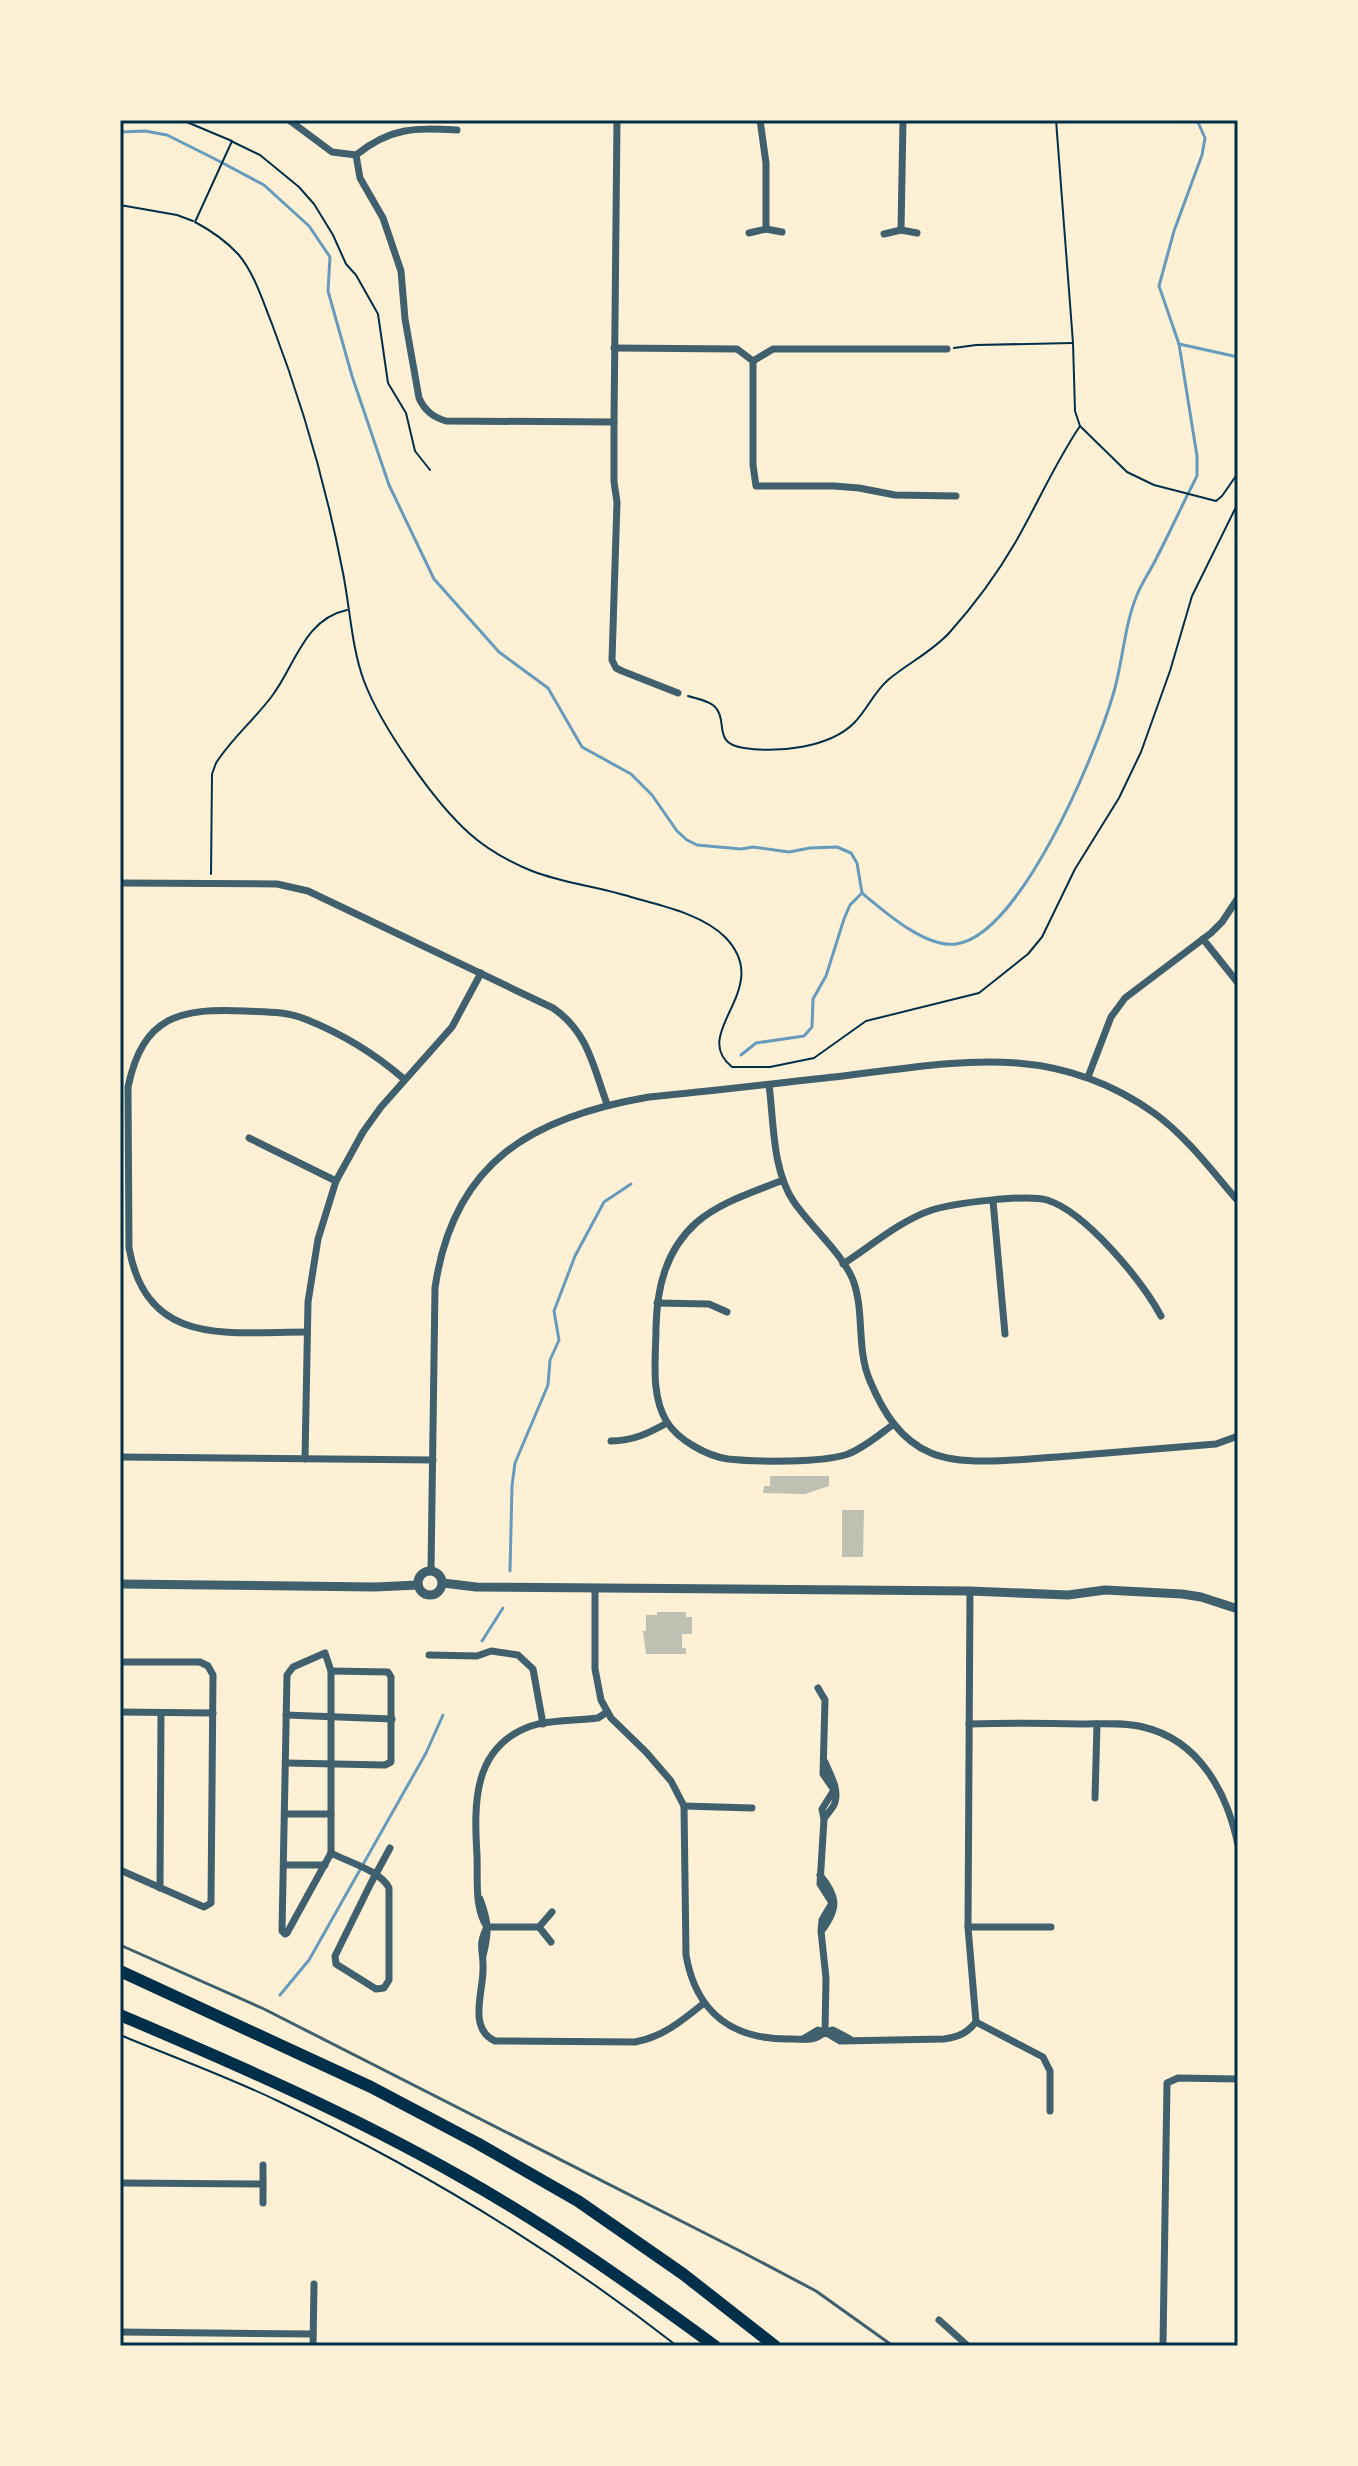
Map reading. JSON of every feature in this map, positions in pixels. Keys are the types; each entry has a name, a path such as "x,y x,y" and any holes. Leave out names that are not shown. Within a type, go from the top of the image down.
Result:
{"highway":[{"path":"120,1971 358,2081 489,2150 578,2201 683,2274 775,2346"},
{"path":"120,2015 273,2082 461,2177 545,2228 715,2346"}],"street":[{"path":"289,120 332,152 356,155 387,134 404,130 457,130"},
{"path":"617,120 614,348 614,482 617,502 612,660 616,668 678,693"},
{"path":"760,120 766,163 766,229"},
{"path":"901,230 903,120"},
{"path":"356,155 360,178 383,218 397,256 424,408 446,421 614,422"},
{"path":"749,233 766,229 782,232"},
{"path":"884,234 901,230 917,233"},
{"path":"614,348 737,349 753,361"},
{"path":"753,361 773,349 947,349"},
{"path":"753,361 753,465 756,486 834,486 895,495 956,496"},
{"path":"120,883 277,884 308,891 553,1008 570,1019 584,1039 607,1104"},
{"path":"1088,1077 1111,1017 1125,998 1203,939 1222,922 1238,898"},
{"path":"1203,939 1238,983"},
{"path":"305,1459 307,1332 312,1267 327,1205 336,1181 363,1132 404,1079 452,1027 481,973"},
{"path":"307,1332 212,1332 188,1326 152,1304 141,1290 133,1272 129,1248 124,1135 128,1087 139,1048 165,1022 185,1014 212,1010 279,1012 304,1018 373,1052 404,1079"},
{"path":"431,1570 435,1288 439,1256 451,1222 468,1191 511,1147 541,1128 607,1104 982,1061 1029,1063 1088,1077 1156,1114 1238,1201"},
{"path":"769,1085 783,1180 792,1200 852,1277 868,1378 903,1437 934,1455 1007,1460 1216,1444 1238,1436"},
{"path":"249,1138 336,1181"},
{"path":"783,1180 720,1207 697,1222 678,1242 665,1268 657,1303 655,1377 658,1399 667,1423 686,1441 727,1459 813,1460 827,1460 852,1453 894,1424"},
{"path":"843,1264 931,1210 1029,1197 1046,1199 1083,1220 1150,1295 1161,1316"},
{"path":"993,1201 1005,1334"},
{"path":"657,1303 709,1304 727,1312"},
{"path":"611,1441 643,1436 667,1423"},
{"path":"120,1457 433,1460"},
{"path":"431,1570 438,1573 443,1583 440,1590 429,1595 422,1592 418,1585 421,1575 431,1570"},
{"path":"443,1583 476,1587 970,1591 1077,1595 1105,1590 1182,1594 1238,1609"},
{"path":"120,1584 418,1585"},
{"path":"595,1588 595,1669 606,1710 671,1781 684,1806 686,1955 704,2003 722,2020 744,2033 774,2039 812,2040 825,2032"},
{"path":"825,2032 840,2041 957,2038 976,2022 968,1927 970,1591"},
{"path":"429,1655 477,1656 491,1651 518,1655 533,1669 543,1724"},
{"path":"325,1653 331,1671 331,1853 285,1934 282,1931 286,1715 287,1675 293,1667 325,1653"},
{"path":"120,1662 200,1662 208,1666 213,1675 211,1903 204,1907 120,1870"},
{"path":"286,1763 385,1765 391,1762 391,1677 388,1672 331,1671"},
{"path":"818,1688 825,1700 825,1760 834,1782 835,1803 824,1819 820,1875 820,1884 832,1903 822,1920 821,1931 826,1978 825,2032"},
{"path":"606,1710 587,1718 531,1726 507,1739 486,1764 475,1792 479,1896 487,1918 489,1938 482,1958 480,2022 488,2038 495,2041 647,2040 679,2023 704,2003"},
{"path":"120,1712 213,1713"},
{"path":"160,1888 161,1713"},
{"path":"286,1715 392,1719"},
{"path":"969,1724 1141,1726 1167,1735 1202,1762 1216,1782 1227,1806 1238,1845"},
{"path":"1095,1798 1097,1724"},
{"path":"684,1806 752,1808"},
{"path":"285,1814 331,1814"},
{"path":"331,1853 356,1866 376,1876 385,1880 389,1888 389,1980 384,1988 376,1989 336,1964 335,1956 376,1876 390,1848"},
{"path":"284,1865 325,1865"},
{"path":"487,1927 539,1927 552,1912"},
{"path":"539,1927 551,1942"},
{"path":"968,1927 1051,1927"},
{"path":"976,2022 1043,2057 1050,2071 1050,2111"},
{"path":"1163,2346 1167,2083 1178,2078 1238,2079"},
{"path":"263,2165 263,2203"},
{"path":"120,2183 263,2184"},
{"path":"313,2346 314,2284"},
{"path":"939,2320 968,2346"},
{"path":"120,2332 313,2334"}],"lane":[{"path":"120,1945 264,2009 742,2252 816,2291 893,2346"}],"path":[{"path":"182,120 260,155 299,187 314,204 346,264 356,275 378,314 388,383 406,413 415,451 430,470"},
{"path":"1056,120 1073,343 1075,411 1080,426 1127,472 1154,485 1216,501 1238,473"},
{"path":"195,222 231,142"},
{"path":"120,205 177,215 195,222 214,232 239,255 265,308 290,372 310,440 343,569 363,678 377,712 445,808 471,835 504,858 534,872 670,908 710,926 724,936 739,958 742,973 735,1003 720,1032 719,1053 732,1067 770,1067 814,1058 866,1021 979,993 1035,946 1090,843 1119,798 1141,752 1192,596 1238,503"},
{"path":"947,349 976,345 1073,343"},
{"path":"678,693 712,704 718,709 722,733 734,746 799,747 838,735 862,715 887,681 935,647 951,631 1014,545 1080,426"},
{"path":"211,884 212,774 216,763 272,696 309,635 333,615 349,610"},
{"path":"120,2035 218,2073 370,2147 523,2236 677,2346"}],"building":[{"path":"770,1476 829,1476 829,1486 805,1494 763,1493 764,1486 770,1486"},
{"path":"842,1510 864,1510 863,1557 842,1557"},
{"path":"657,1612 686,1612 686,1617 692,1617 692,1634 682,1634 682,1648 686,1648 686,1654 646,1654 643,1631 646,1631 646,1615 657,1615"}],"waterway":[{"path":"120,132 145,131 167,135 264,185 309,226 330,257 328,291 352,376 389,485 434,579 499,652 548,688 582,747 631,774 652,795 687,840 697,845 789,852 837,847 851,853 857,863 862,893 882,910 919,935 944,944 956,944 981,933 1006,909 1030,877 1052,838 1104,722 1129,619 1141,585 1197,476 1197,456 1179,344 1159,286 1174,231 1202,155 1205,138 1197,120"},
{"path":"1179,344 1238,357"},
{"path":"741,1055 756,1043 804,1036 812,1027 813,999 826,976 850,905 862,893"},
{"path":"510,1571 515,1463 548,1385 550,1360 559,1340 554,1311 575,1256 604,1202 631,1184"},
{"path":"482,1641 503,1608"},
{"path":"280,1995 309,1960 426,1753 443,1715"}]}
